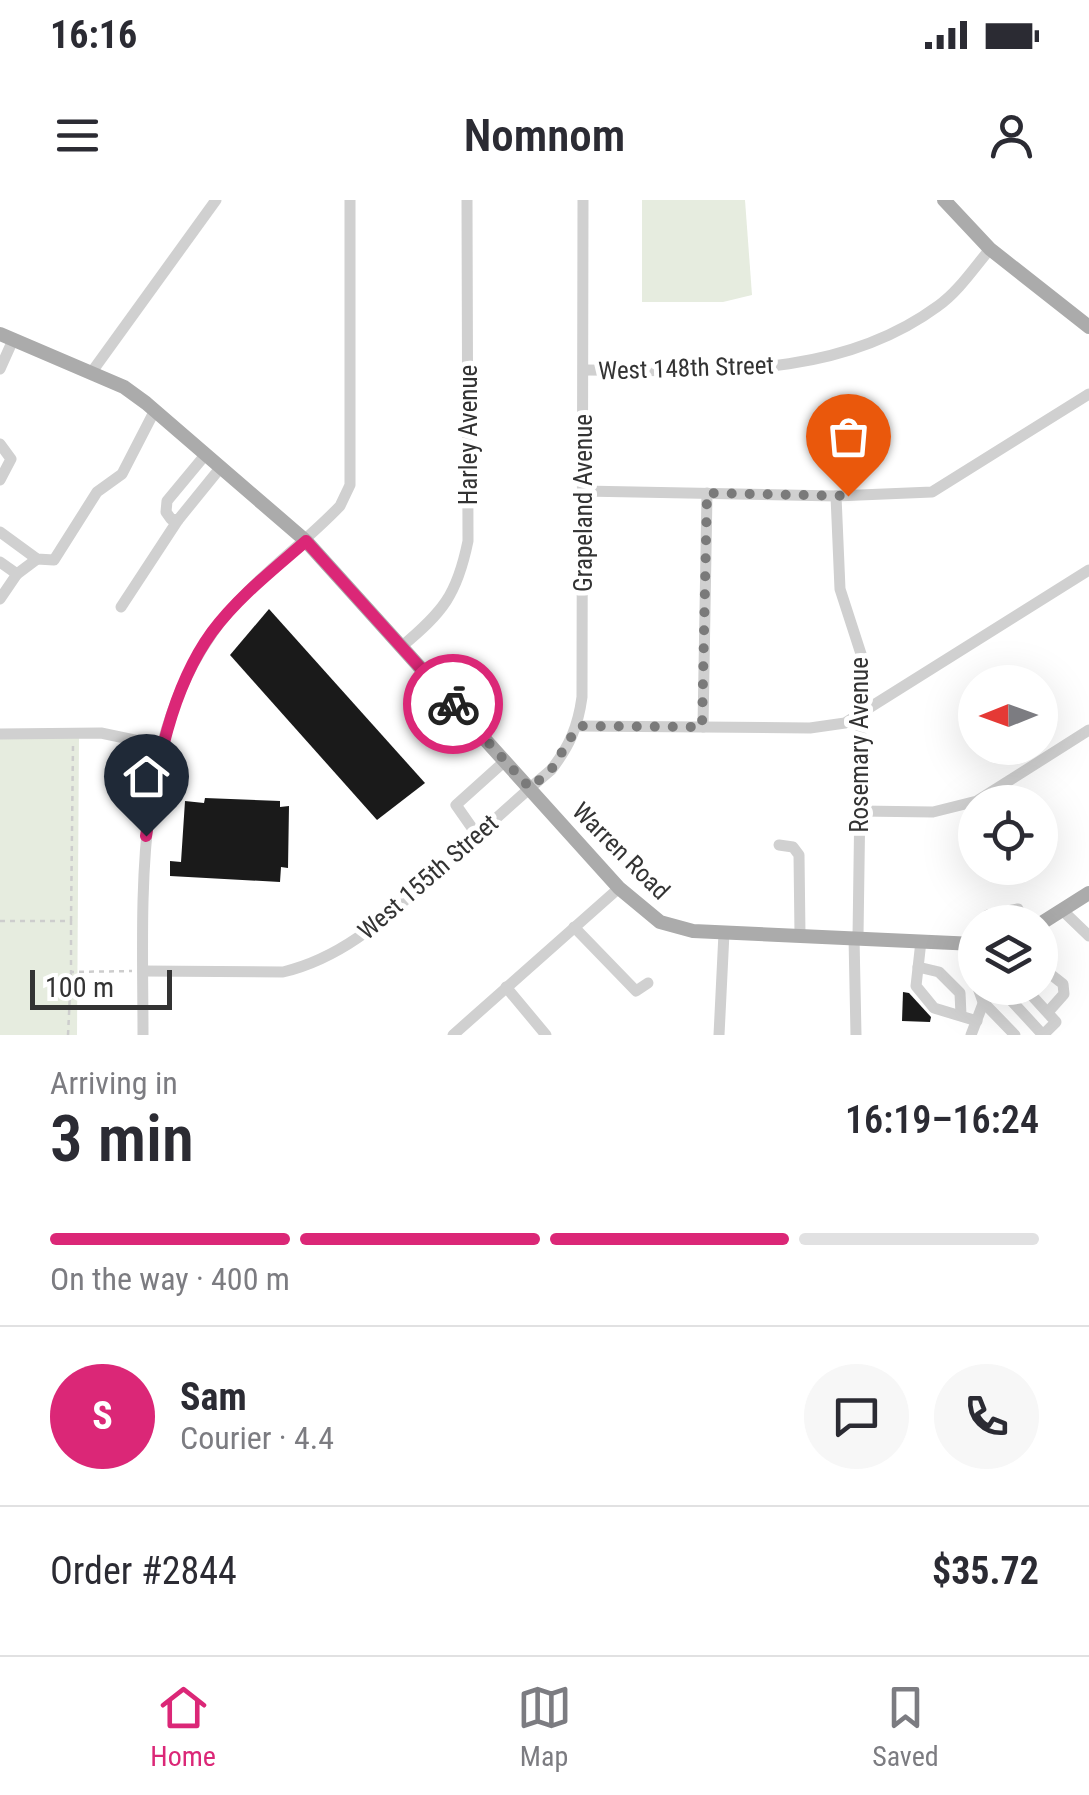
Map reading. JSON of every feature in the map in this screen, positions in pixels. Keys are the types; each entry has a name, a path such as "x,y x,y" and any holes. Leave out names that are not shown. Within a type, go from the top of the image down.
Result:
{"main road":[{"path":"944,200 990,250 1086,319"},
{"name":"Warren Road","path":"6,337 124,387 306,541 619,888 660,922 693,932 958,943"},
{"path":"1058,913 1089,893"}],"street":[{"path":"92,373 216,200"},
{"path":"143,1035 139,972 146,836 163,746 181,691 211,634 234,606 340,506 350,485 350,200"},
{"name":"Harley Avenue","path":"401,647 431,622 448,600 460,579 468,541 468,200"},
{"name":"Grapeland Avenue","path":"530,788 551,770 578,726 582,698 583,200"},
{"name":"West 148th Street","path":"584,370 763,369 824,359 892,334 941,304 990,250"},
{"path":"0,369 6,337"},
{"path":"583,491 836,496 932,492 1089,394"},
{"path":"0,532 37,558 54,560 97,492 122,474 155,410"},
{"path":"0,444 11,459 0,480"},
{"path":"178,520 171,519 166,512 168,502 206,454"},
{"path":"121,607 178,520 221,467"},
{"path":"702,727 707,493"},
{"name":"Rosemary Avenue","path":"836,496 840,589 862,657 856,1035"},
{"path":"0,599 17,574 37,558"},
{"path":"0,562 17,574"},
{"path":"578,726 810,728 845,723 862,716 1089,570"},
{"path":"860,811 934,812 976,801 1089,730"},
{"path":"0,734 100,733 163,746"},
{"path":"478,835 456,805 505,760"},
{"name":"West 155th Street","path":"139,972 283,972 305,967 360,938 530,788"},
{"path":"778,845 792,847 799,855 800,935"},
{"path":"453,1035 619,888"},
{"path":"1062,910 1089,936"},
{"path":"574,927 636,991 648,983"},
{"path":"719,1035 724,932"},
{"path":"920,941 916,986 934,1008 977,1020"},
{"path":"918,967 939,972 960,993 961,1015"},
{"path":"1015,1005 1043,1035 1064,994 1063,984 1058,980"},
{"path":"506,987 546,1035"},
{"path":"971,1035 982,1005"},
{"path":"986,1005 1015,1035"},
{"path":"1041,1005 1052,1017"}],"path":[{"path":"68,1035 73,742"},
{"path":"0,920 71,921"},
{"path":"71,972 139,972"}],"shaded area":[{"path":"642,200 745,200 752,295 723,302 642,302"},
{"path":"79,737 77,1035 0,1035 0,739"}],"building":[{"path":"269,609 425,783 377,820 230,655"},
{"path":"205,798 280,801 280,807 289,806 288,868 281,867 280,882 170,876 170,861 181,862 185,801 204,803"},
{"path":"903,992 909,993 931,1017 930,1022 902,1021"}],"way so far":[{"path":"453,704 530,788 551,770 578,726 702,727 707,493 848,496"}],"route":[{"path":"146,836 163,746 194,662 234,606 306,541 453,704"}]}
